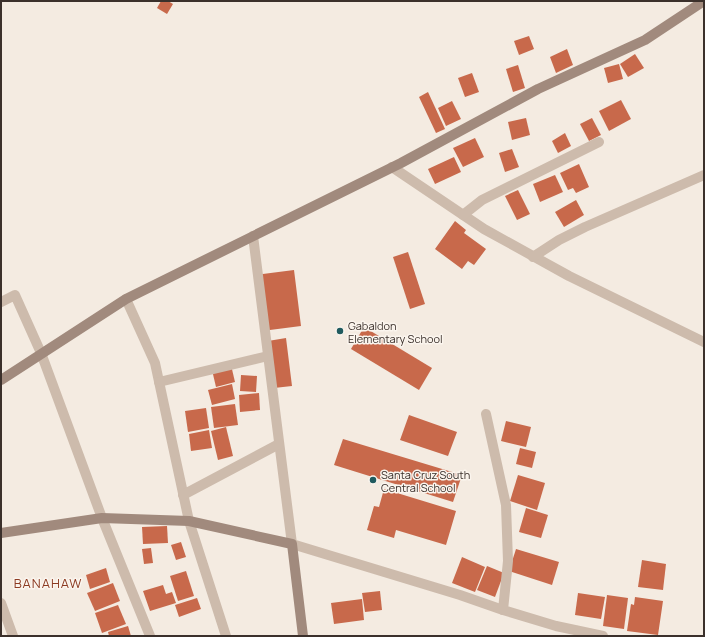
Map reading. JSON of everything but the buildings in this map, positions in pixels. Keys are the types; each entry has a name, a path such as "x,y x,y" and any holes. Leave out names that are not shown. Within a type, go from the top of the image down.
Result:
{"street":[{"path":"1,380 126,299 392,167 538,89 645,40 704,1"},
{"path":"463,215 482,200 599,142"},
{"path":"392,167 484,229 569,276 704,342"},
{"path":"533,256 585,226 704,176"},
{"path":"253,236 303,636"},
{"path":"1,302 15,295 41,353 102,518 150,636"},
{"path":"126,299 155,363 189,521 226,636"},
{"path":"159,382 268,356"},
{"path":"486,414 506,506 508,561 503,610"},
{"path":"183,495 279,444"},
{"path":"1,534 102,518 189,521 292,544 556,626 603,636"},
{"path":"1,604 13,636"}],"place":[{"name":"Gabaldon Elementary School","path":"340,331"},
{"name":"Santa Cruz South Central School","path":"373,480"}],"district":[{"name":"BANAHAW","path":"48,583"}]}
